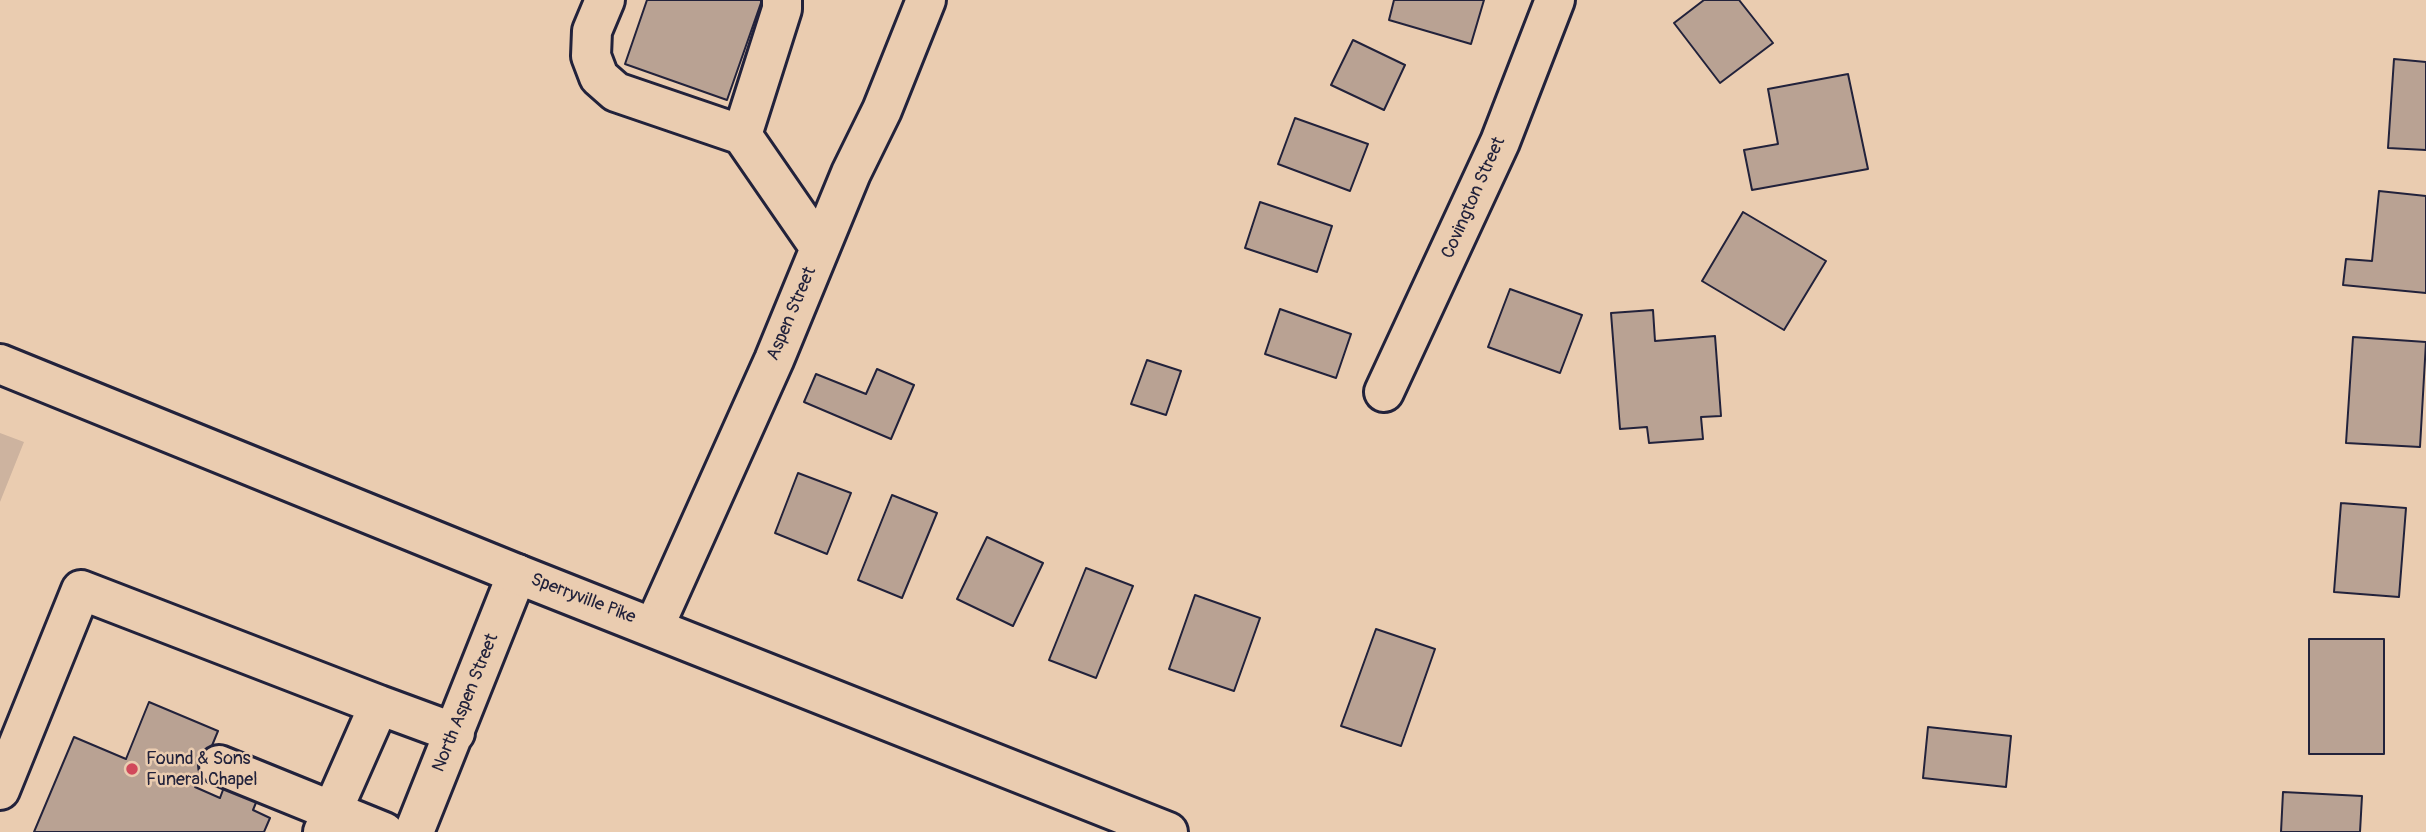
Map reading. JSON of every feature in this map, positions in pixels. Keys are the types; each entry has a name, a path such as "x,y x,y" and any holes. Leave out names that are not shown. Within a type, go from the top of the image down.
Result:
{"street":[{"path":"605,0 592,31 592,56 599,77 616,92 742,135 820,248"},
{"path":"742,135 782,9 782,0"},
{"name":"Aspen Street","path":"654,626 774,360 926,0"},
{"name":"Covington Street","path":"1384,392 1500,142 1555,0"},
{"name":"Sperryville Pike","path":"0,364 517,574 654,626 1168,832"},
{"name":"North Aspen Street","path":"414,832 517,574"},
{"path":"0,790 81,590 455,733"},
{"path":"328,821 379,705"},
{"path":"219,765 328,821 384,832"}],"shaded area":[{"path":"0,433 24,442 0,502"}],"building":[{"path":"647,0 762,0 727,100 625,64"},
{"path":"1394,0 1484,0 1471,44 1389,20"},
{"path":"1704,0 1739,0 1773,43 1720,83 1674,23"},
{"path":"1353,40 1405,65 1384,110 1331,85"},
{"path":"2394,59 2426,62 2426,150 2388,148"},
{"path":"1848,74 1868,169 1752,190 1744,150 1778,144 1768,89"},
{"path":"1295,118 1368,144 1350,191 1278,164"},
{"path":"2379,191 2426,196 2426,293 2343,285 2346,259 2372,261"},
{"path":"1260,202 1332,226 1317,272 1245,248"},
{"path":"1743,212 1826,261 1784,330 1702,281"},
{"path":"1510,289 1582,315 1560,373 1488,347"},
{"path":"1280,309 1351,334 1336,378 1265,354"},
{"path":"1653,310 1655,341 1715,336 1721,416 1701,417 1703,439 1649,443 1647,427 1620,429 1611,313"},
{"path":"2353,337 2426,342 2420,447 2346,443"},
{"path":"1147,360 1181,371 1166,415 1131,404"},
{"path":"877,369 914,385 891,439 804,402 816,374 866,394"},
{"path":"798,473 851,493 827,554 775,533"},
{"path":"892,495 937,513 902,598 858,580"},
{"path":"2341,503 2406,508 2399,597 2334,592"},
{"path":"987,537 1043,563 1013,626 957,599"},
{"path":"1086,568 1133,586 1096,678 1049,660"},
{"path":"1195,595 1260,618 1234,691 1169,669"},
{"path":"1376,629 1435,649 1401,746 1341,726"},
{"path":"2309,639 2384,639 2384,754 2309,754"},
{"name":"Found & Sons Funeral Chapel","path":"149,702 218,731 195,787 220,798 227,779 260,793 253,810 270,818 264,832 34,832 74,737 126,759"},
{"path":"1928,727 2011,736 2006,787 1923,778"},
{"path":"2283,792 2362,796 2360,832 2281,832"}],"place":[{"name":"Found & Sons Funeral Chapel","path":"132,769"}]}
